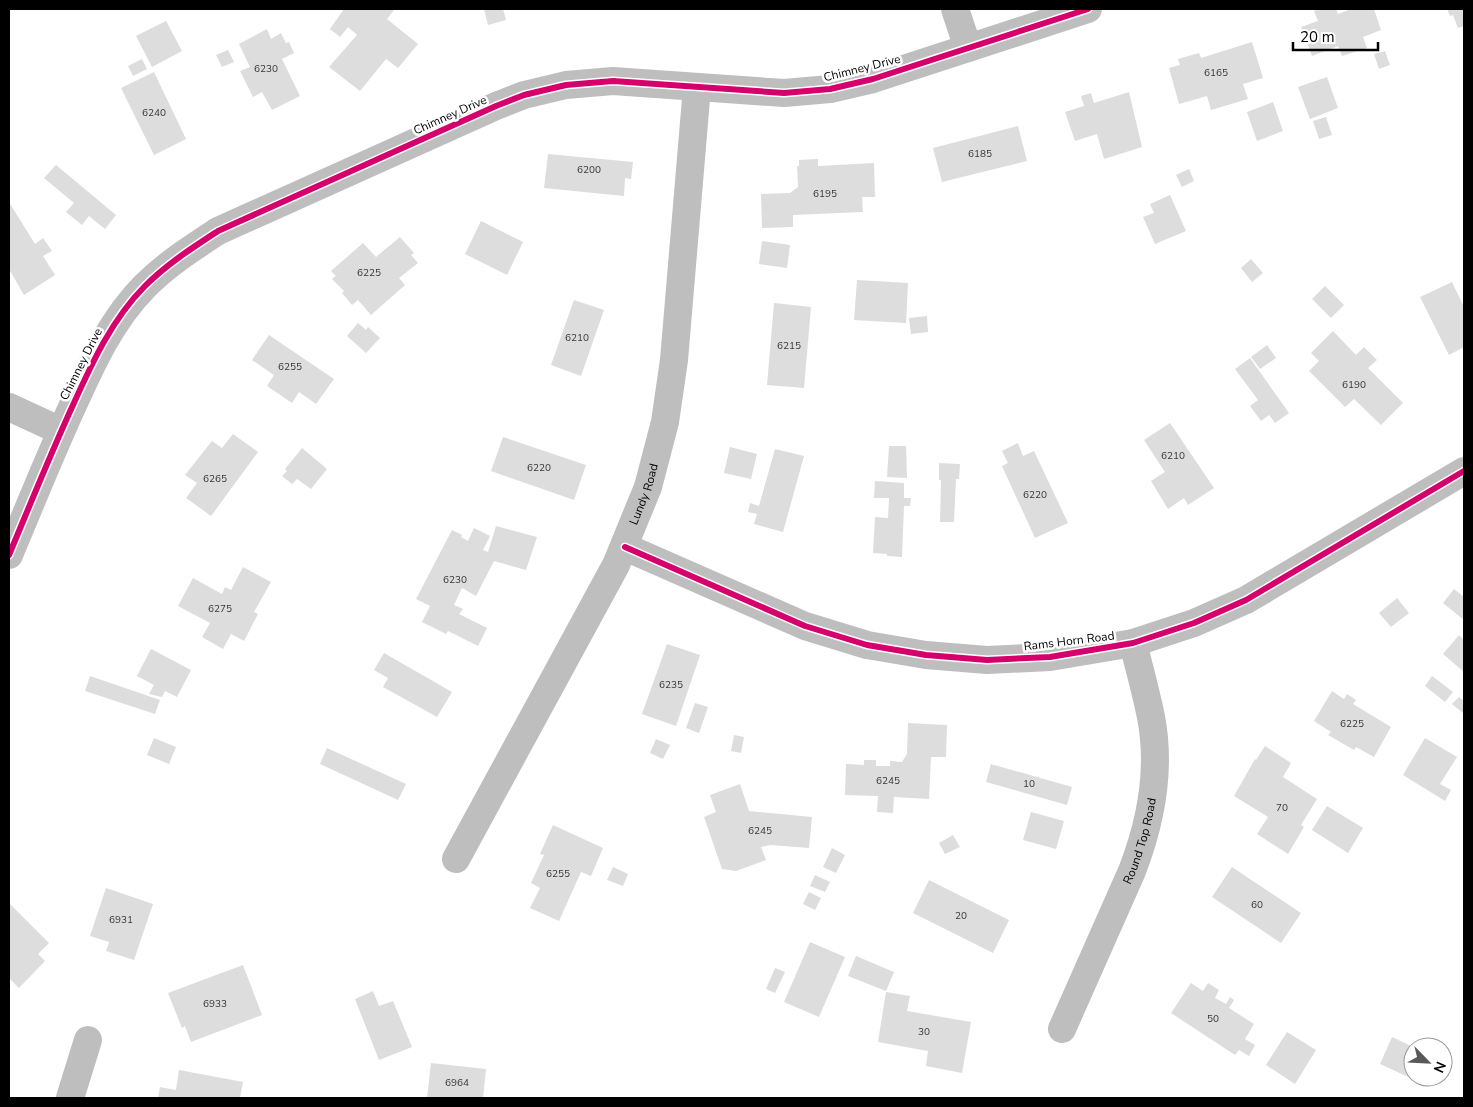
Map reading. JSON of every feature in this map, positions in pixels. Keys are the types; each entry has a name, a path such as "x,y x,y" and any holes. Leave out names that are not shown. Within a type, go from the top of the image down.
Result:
{"street":[{"path":"955,9 968,48"},
{"name":"Chimney Drive","path":"9,555 61,430 93,360 115,323 151,281 178,256 218,231 524,95 566,85 613,80 784,93 830,89 873,79 1088,9"},
{"name":"Lundy Road","path":"456,859 624,547 648,486 665,422 674,360 697,87"},
{"path":"9,407 61,430"},
{"name":"Rams Horn Road","path":"624,547 805,626 867,645 926,655 986,660 1050,657 1133,643 1194,623 1246,600 1464,471"},
{"name":"Round Top Road","path":"1062,1029 1132,870 1142,844 1152,803 1155,761 1152,719 1133,643"},
{"path":"70,1098 88,1040"}],"building":[{"path":"344,9 394,10 387,19 418,44 398,68 386,59 360,91 329,67 357,35 348,27 340,37 330,29"},
{"path":"484,9 503,9 506,20 488,25"},
{"path":"1319,9 1336,9 1338,14 1351,9 1374,9 1381,30 1363,37 1367,48 1342,56 1338,46 1312,56 1301,27 1318,21 1314,11"},
{"path":"1447,9 1464,9 1464,26 1458,28 1453,15 1450,16"},
{"path":"166,21 182,51 152,67 136,36"},
{"path":"267,29 271,39 281,33 286,43 289,42 294,53 282,59 300,96 272,110 262,92 253,97 240,71 250,67 239,44"},
{"path":"1252,42 1263,78 1243,84 1248,99 1211,110 1207,96 1179,104 1169,68 1180,65 1178,59 1199,53 1201,58"},
{"path":"228,50 234,62 222,67 216,55"},
{"path":"1385,51 1390,65 1379,69 1374,54"},
{"path":"142,59 147,69 133,76 128,66"},
{"path":"154,72 186,139 154,155 121,88"},
{"path":"1327,77 1338,108 1310,119 1298,87"},
{"path":"1129,92 1142,147 1104,159 1097,134 1075,141 1065,112 1084,106 1081,96 1091,93 1094,103"},
{"path":"1273,102 1283,131 1257,141 1247,112"},
{"path":"1326,117 1332,135 1319,139 1313,121"},
{"path":"1018,126 1027,161 942,182 933,148"},
{"path":"548,154 633,162 631,179 625,178 624,196 544,188"},
{"path":"818,159 818,166 874,163 875,197 862,197 863,212 793,215 793,227 762,228 761,194 790,193 798,187 797,166 799,166 799,160"},
{"path":"56,165 116,215 105,229 89,216 82,225 66,212 74,203 44,178"},
{"path":"1189,169 1194,181 1182,187 1176,175"},
{"path":"1170,195 1186,231 1155,244 1143,217 1154,213 1150,204"},
{"path":"9,202 35,244 43,238 52,251 43,256 55,275 24,295 9,269"},
{"path":"481,221 523,242 507,275 465,254"},
{"path":"400,237 414,253 411,255 418,263 399,278 405,285 371,315 358,300 352,305 342,293 344,291 332,279 336,276 331,271 363,243 376,257"},
{"path":"762,241 790,245 787,268 759,264"},
{"path":"1251,259 1263,273 1252,282 1241,268"},
{"path":"857,280 908,283 906,323 854,320"},
{"path":"1452,282 1464,307 1464,347 1449,355 1420,297"},
{"path":"1325,286 1344,305 1331,318 1312,299"},
{"path":"574,300 604,310 581,376 551,365"},
{"path":"774,303 811,307 804,388 767,385"},
{"path":"927,316 928,332 911,334 909,318"},
{"path":"358,323 366,330 368,327 380,338 366,353 347,336"},
{"path":"1333,331 1356,355 1364,347 1377,360 1368,368 1403,403 1381,425 1354,399 1345,407 1309,371 1319,361 1311,353"},
{"path":"269,335 334,379 316,404 299,392 292,403 267,386 274,375 252,360"},
{"path":"1267,345 1276,358 1260,369 1251,357"},
{"path":"1250,358 1289,413 1275,423 1269,415 1261,421 1250,406 1258,400 1235,369"},
{"path":"1170,423 1214,488 1188,505 1184,498 1168,509 1151,481 1165,472 1144,440"},
{"path":"233,434 258,452 211,516 186,498 197,483 185,475 212,441 222,448"},
{"path":"503,437 586,465 574,500 491,471"},
{"path":"1018,443 1023,456 1034,451 1068,523 1035,538 1002,466 1008,463 1002,451"},
{"path":"889,446 906,446 907,478 887,477"},
{"path":"730,447 757,454 751,479 724,473"},
{"path":"302,448 327,469 311,489 297,479 292,484 282,476 287,471 285,469"},
{"path":"775,449 804,456 783,532 754,524 757,514 748,512 750,503 759,506"},
{"path":"939,463 960,464 959,479 956,479 954,522 940,522 941,480 939,480"},
{"path":"875,481 904,483 904,498 911,498 910,506 904,506 902,557 873,553 875,517 888,518 889,498 874,498"},
{"path":"496,526 537,537 526,570 494,561 476,596 462,588 454,605 463,609 459,614 487,628 478,646 448,631 446,634 422,622 430,606 416,599 452,530 462,535 461,537 468,541 474,528 490,536 483,550 488,552"},
{"path":"243,567 271,582 254,612 258,614 244,641 231,634 223,649 202,637 210,623 178,606 193,578 222,594 225,587 231,590"},
{"path":"1454,589 1464,597 1464,620 1443,603"},
{"path":"1397,598 1409,613 1391,627 1379,613"},
{"path":"1459,635 1464,640 1464,672 1443,654"},
{"path":"667,644 700,655 676,726 642,714"},
{"path":"151,649 191,670 177,697 165,691 162,697 149,694 154,685 137,676"},
{"path":"384,653 452,692 437,717 383,687 388,678 374,670"},
{"path":"90,676 160,700 155,714 85,691"},
{"path":"1432,676 1453,692 1445,702 1425,686"},
{"path":"1332,691 1344,699 1347,694 1356,700 1353,704 1391,727 1374,757 1356,747 1354,750 1328,735 1331,732 1314,721"},
{"path":"1459,697 1464,701 1464,714 1452,704"},
{"path":"695,703 708,707 699,733 686,728"},
{"path":"908,723 947,725 946,757 931,757 929,799 894,797 893,813 877,812 878,796 845,795 846,764 864,765 864,760 876,760 876,766 890,766 890,761 902,762 907,754"},
{"path":"734,735 744,737 741,753 731,751"},
{"path":"154,738 176,747 169,764 147,755"},
{"path":"1425,738 1457,757 1440,784 1451,790 1445,801 1403,775"},
{"path":"656,739 670,745 663,759 650,753"},
{"path":"1265,746 1291,763 1283,777 1317,799 1301,825 1304,827 1288,854 1257,834 1268,817 1234,796 1255,759"},
{"path":"327,748 406,784 398,800 320,764"},
{"path":"991,764 1072,787 1067,805 986,782"},
{"path":"740,784 749,811 812,817 809,848 771,845 761,847 766,860 736,871 722,869 704,817 716,812 710,795"},
{"path":"1327,806 1363,828 1348,853 1312,830"},
{"path":"1031,812 1064,821 1056,849 1023,840"},
{"path":"553,825 603,848 591,876 581,872 559,921 530,908 540,888 531,883 544,855 540,854"},
{"path":"953,835 960,847 945,854 939,843"},
{"path":"832,848 845,855 836,873 823,867"},
{"path":"613,867 628,874 623,886 607,880"},
{"path":"1232,867 1301,913 1281,943 1212,897"},
{"path":"815,875 830,882 825,892 810,886"},
{"path":"929,880 1009,920 993,953 913,913"},
{"path":"106,888 153,904 134,960 106,951 109,942 90,936"},
{"path":"809,892 821,898 815,910 803,904"},
{"path":"9,903 49,943 38,954 45,961 19,988 9,978"},
{"path":"810,942 845,957 819,1017 784,1002"},
{"path":"856,956 894,972 886,991 848,976"},
{"path":"243,965 262,1015 191,1042 185,1026 182,1028 168,993"},
{"path":"775,968 785,972 775,993 766,989"},
{"path":"1191,983 1203,991 1208,983 1219,990 1215,998 1226,1004 1230,997 1234,1000 1229,1008 1254,1024 1245,1039 1255,1045 1249,1056 1239,1050 1235,1055 1171,1013"},
{"path":"373,991 379,1006 393,1001 412,1047 379,1060 355,999"},
{"path":"886,992 910,996 907,1011 971,1022 962,1073 926,1066 928,1051 878,1042"},
{"path":"1287,1032 1316,1050 1295,1084 1266,1065"},
{"path":"1392,1037 1403,1042 1403,1075 1380,1064"},
{"path":"431,1063 486,1069 483,1098 427,1098"},
{"path":"179,1070 243,1082 240,1098 158,1098 160,1087 176,1090"}],"cycle path":[{"path":"9,555 80,389 95,358 122,313 153,278 218,231 524,95 566,85 613,81 784,93 830,89 873,79 1088,9"},
{"path":"625,547 805,626 867,645 926,655 987,660 1050,657 1133,643 1194,623 1246,600 1464,471"}]}
